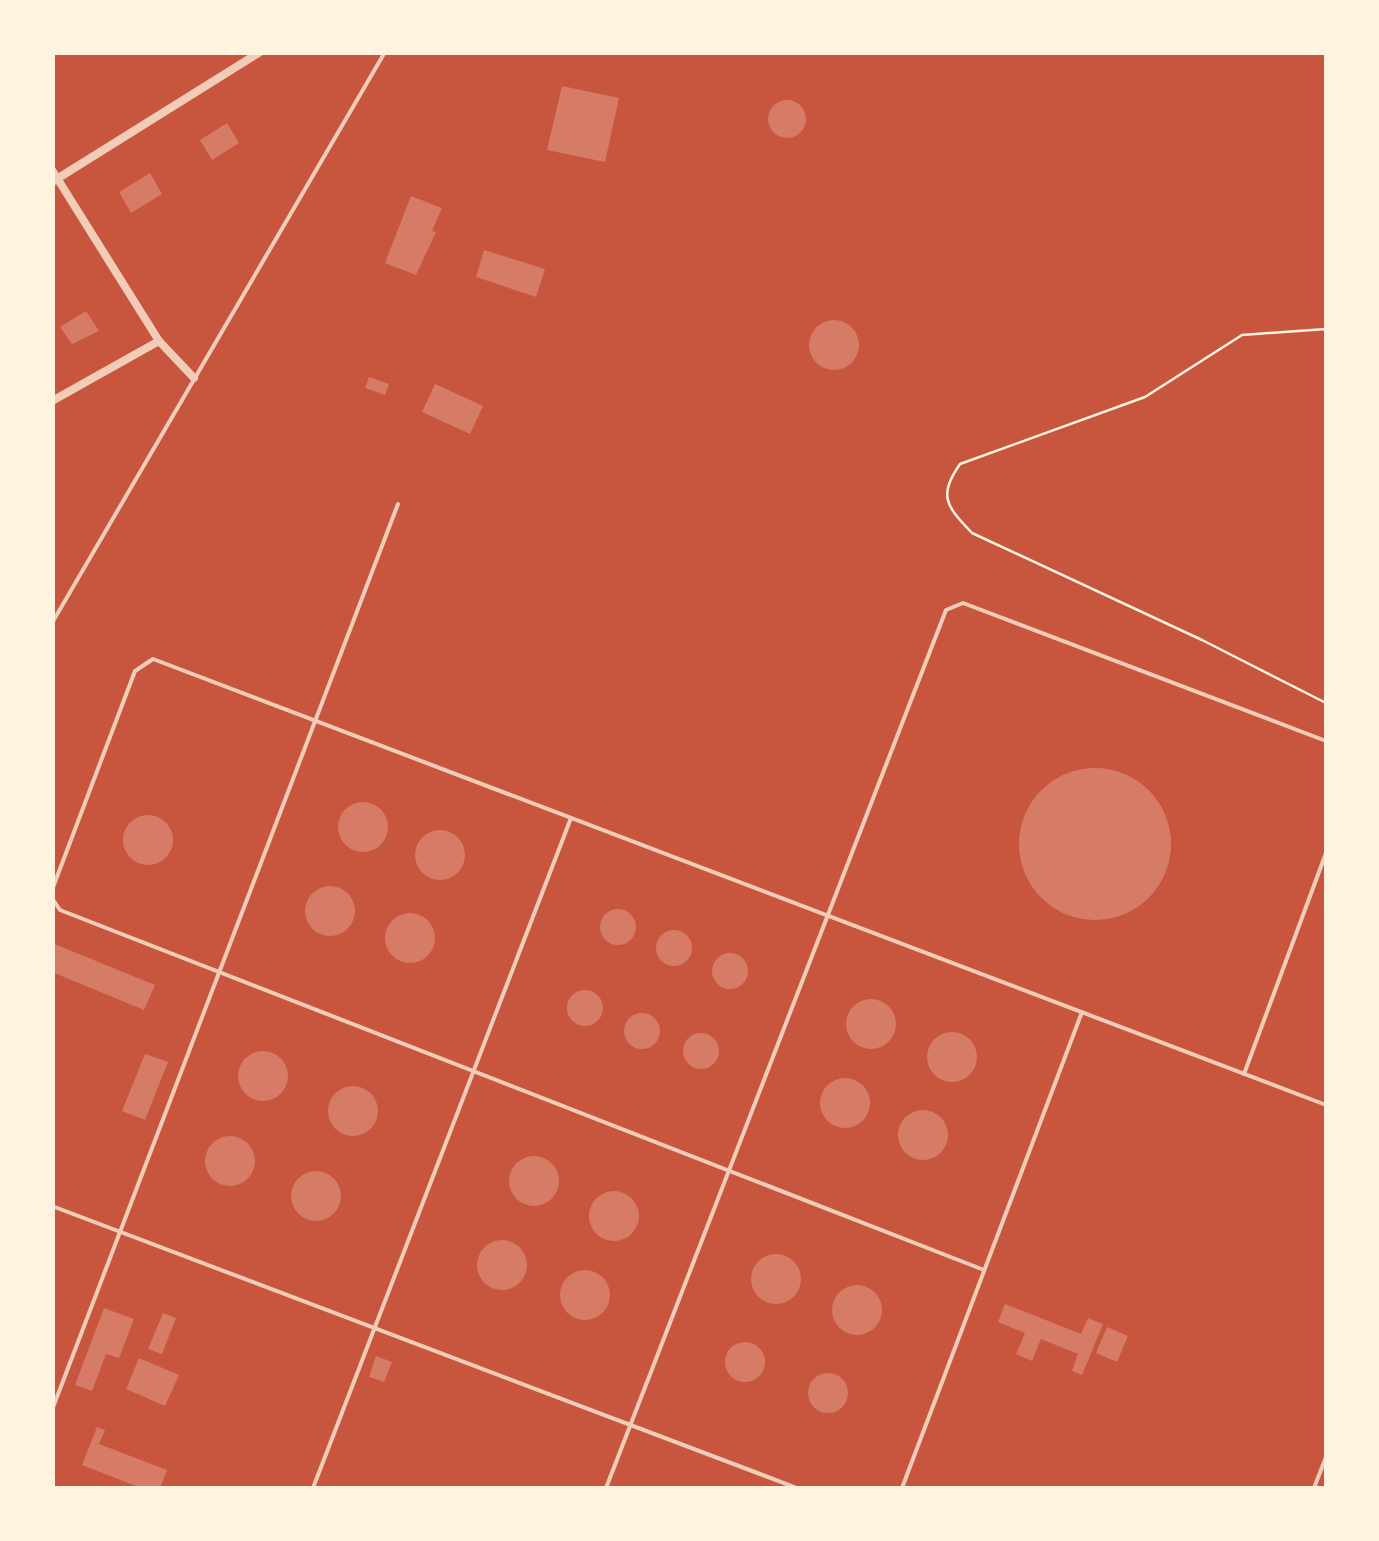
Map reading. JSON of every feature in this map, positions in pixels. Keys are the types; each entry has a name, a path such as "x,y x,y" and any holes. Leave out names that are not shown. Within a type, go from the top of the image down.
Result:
{"street":[{"path":"194,378 159,341 54,176 260,52"},
{"path":"52,401 159,341"}],"lane":[{"path":"52,623 386,52"},
{"path":"52,1410 398,504"},
{"path":"606,1488 946,610 963,603 1326,741"},
{"path":"52,890 135,670 154,659 1326,1105"},
{"path":"313,1488 571,818"},
{"path":"1244,1074 1326,853"},
{"path":"52,898 60,910 984,1270"},
{"path":"902,1488 1082,1012"},
{"path":"52,1206 797,1488"},
{"path":"1314,1488 1326,1457"}],"path":[{"path":"1326,330 1242,335 1145,396 960,464 948,481 946,495 954,514 972,533 1202,640 1326,704"}],"building":[{"path":"562,86 619,98 605,162 547,150"},
{"path":"787,100 800,106 806,119 800,132 787,138 774,132 768,119 774,106"},
{"path":"227,123 239,143 212,160 200,140"},
{"path":"150,173 162,194 131,213 119,192"},
{"path":"411,196 442,208 432,231 436,232 416,275 385,263"},
{"path":"484,250 545,269 536,297 476,277"},
{"path":"86,311 99,331 72,344 60,327"},
{"path":"834,320 852,327 859,345 852,363 834,370 816,363 809,345 816,327"},
{"path":"369,377 389,384 385,395 365,388"},
{"path":"435,384 483,406 470,434 422,412"},
{"path":"1095,768 1124,774 1149,790 1165,815 1171,844 1165,873 1149,898 1124,914 1095,920 1066,914 1041,898 1025,873 1019,844 1025,815 1041,790 1066,774"},
{"path":"363,802 381,809 388,827 381,845 363,852 345,845 338,827 345,809"},
{"path":"148,815 166,822 173,840 166,858 148,865 130,858 123,840 130,822"},
{"path":"440,830 458,837 465,855 458,873 440,880 422,873 415,855 422,837"},
{"path":"330,886 348,893 355,911 348,929 330,936 312,929 305,911 312,893"},
{"path":"618,909 631,914 636,927 631,940 618,945 605,940 600,927 605,914"},
{"path":"410,913 428,920 435,938 428,956 410,963 392,956 385,938 392,920"},
{"path":"674,930 687,935 692,948 687,961 674,966 661,961 656,948 661,935"},
{"path":"52,943 155,985 144,1010 52,972"},
{"path":"730,953 743,958 748,971 743,984 730,989 717,984 712,971 717,958"},
{"path":"585,990 598,995 603,1008 598,1021 585,1026 572,1021 567,1008 572,995"},
{"path":"871,999 889,1006 896,1024 889,1042 871,1049 853,1042 846,1024 853,1006"},
{"path":"642,1013 655,1018 660,1031 655,1044 642,1049 629,1044 624,1031 629,1018"},
{"path":"952,1032 970,1039 977,1057 970,1075 952,1082 934,1075 927,1057 934,1039"},
{"path":"701,1033 714,1038 719,1051 714,1064 701,1069 688,1064 683,1051 688,1038"},
{"path":"263,1051 281,1058 288,1076 281,1094 263,1101 245,1094 238,1076 245,1058"},
{"path":"145,1054 168,1062 145,1120 122,1111"},
{"path":"845,1078 863,1085 870,1103 863,1121 845,1128 827,1121 820,1103 827,1085"},
{"path":"353,1086 371,1093 378,1111 371,1129 353,1136 335,1129 328,1111 335,1093"},
{"path":"923,1110 941,1117 948,1135 941,1153 923,1160 905,1153 898,1135 905,1117"},
{"path":"230,1136 248,1143 255,1161 248,1179 230,1186 212,1179 205,1161 212,1143"},
{"path":"534,1156 552,1163 559,1181 552,1199 534,1206 516,1199 509,1181 516,1163"},
{"path":"316,1171 334,1178 341,1196 334,1214 316,1221 298,1214 291,1196 298,1178"},
{"path":"614,1191 632,1198 639,1216 632,1234 614,1241 596,1234 589,1216 596,1198"},
{"path":"502,1240 520,1247 527,1265 520,1283 502,1290 484,1283 477,1265 484,1247"},
{"path":"776,1254 794,1261 801,1279 794,1297 776,1304 758,1297 751,1279 758,1261"},
{"path":"585,1270 603,1277 610,1295 603,1313 585,1320 567,1313 560,1295 567,1277"},
{"path":"857,1285 875,1292 882,1310 875,1328 857,1335 839,1328 832,1310 839,1292"},
{"path":"1005,1304 1081,1334 1088,1318 1103,1324 1082,1375 1072,1371 1078,1354 1041,1339 1032,1361 1016,1354 1025,1333 998,1322"},
{"path":"104,1308 134,1319 119,1358 106,1354 92,1391 75,1385"},
{"path":"163,1313 176,1318 162,1354 148,1349"},
{"path":"1107,1327 1128,1336 1117,1362 1096,1353"},
{"path":"745,1342 759,1348 765,1362 759,1376 745,1382 731,1376 725,1362 731,1348"},
{"path":"376,1356 392,1362 384,1382 369,1377"},
{"path":"139,1358 179,1375 165,1406 126,1389"},
{"path":"828,1373 842,1379 848,1393 842,1407 828,1413 814,1407 808,1393 814,1379"},
{"path":"97,1427 105,1430 99,1444 167,1470 160,1488 141,1488 82,1465"}]}
